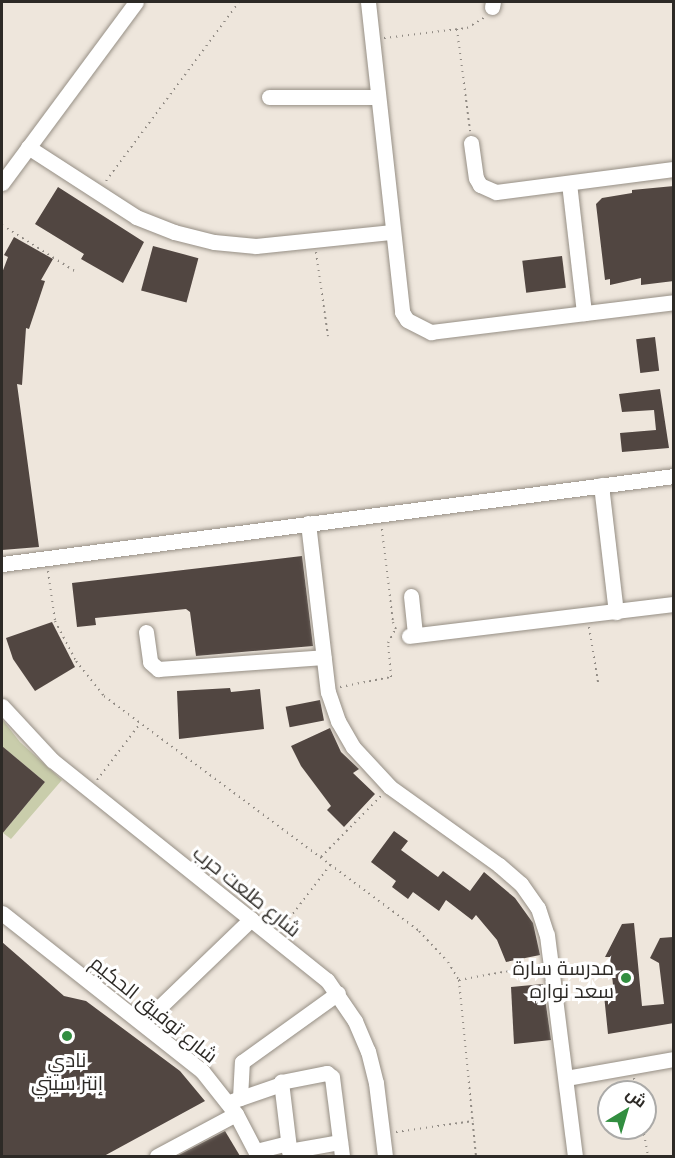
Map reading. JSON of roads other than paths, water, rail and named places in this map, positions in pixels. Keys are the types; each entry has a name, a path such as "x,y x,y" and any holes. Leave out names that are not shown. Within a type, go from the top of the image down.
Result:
{"street":[{"path":"2,183 136,2"},
{"path":"368,2 370,40 402,312 422,331 674,302"},
{"path":"269,97 377,97"},
{"path":"471,143 476,178 480,185 495,192 674,169"},
{"path":"28,147 136,217 174,232 214,242 256,246 392,232"},
{"path":"569,183 584,313"},
{"path":"2,564 674,476"},
{"path":"601,485 616,612"},
{"path":"308,524 328,689 338,721 353,747 390,787 521,884 538,908 547,935 574,1150"},
{"path":"411,596 406,634 674,604"},
{"path":"146,632 150,662 158,669 324,657"},
{"name":"شارع طلعت حرب","path":"2,706 37,747 327,980 338,993 368,1051 385,1156"},
{"name":"شارع توفيق الحكيم","path":"2,913 202,1071 235,1104 257,1154"},
{"path":"143,1023 251,919"},
{"path":"235,1104 242,1062 338,993"},
{"path":"566,1078 674,1059"},
{"path":"157,1156 235,1104 281,1084 284,1079 331,1076 341,1149 289,1150 257,1154"},
{"path":"281,1084 289,1150"}],"place":[{"name":"مدرسة سارة سعد نواره","path":"626,978"},
{"name":"نادي إنتر سيتي","path":"67,1036"}]}
